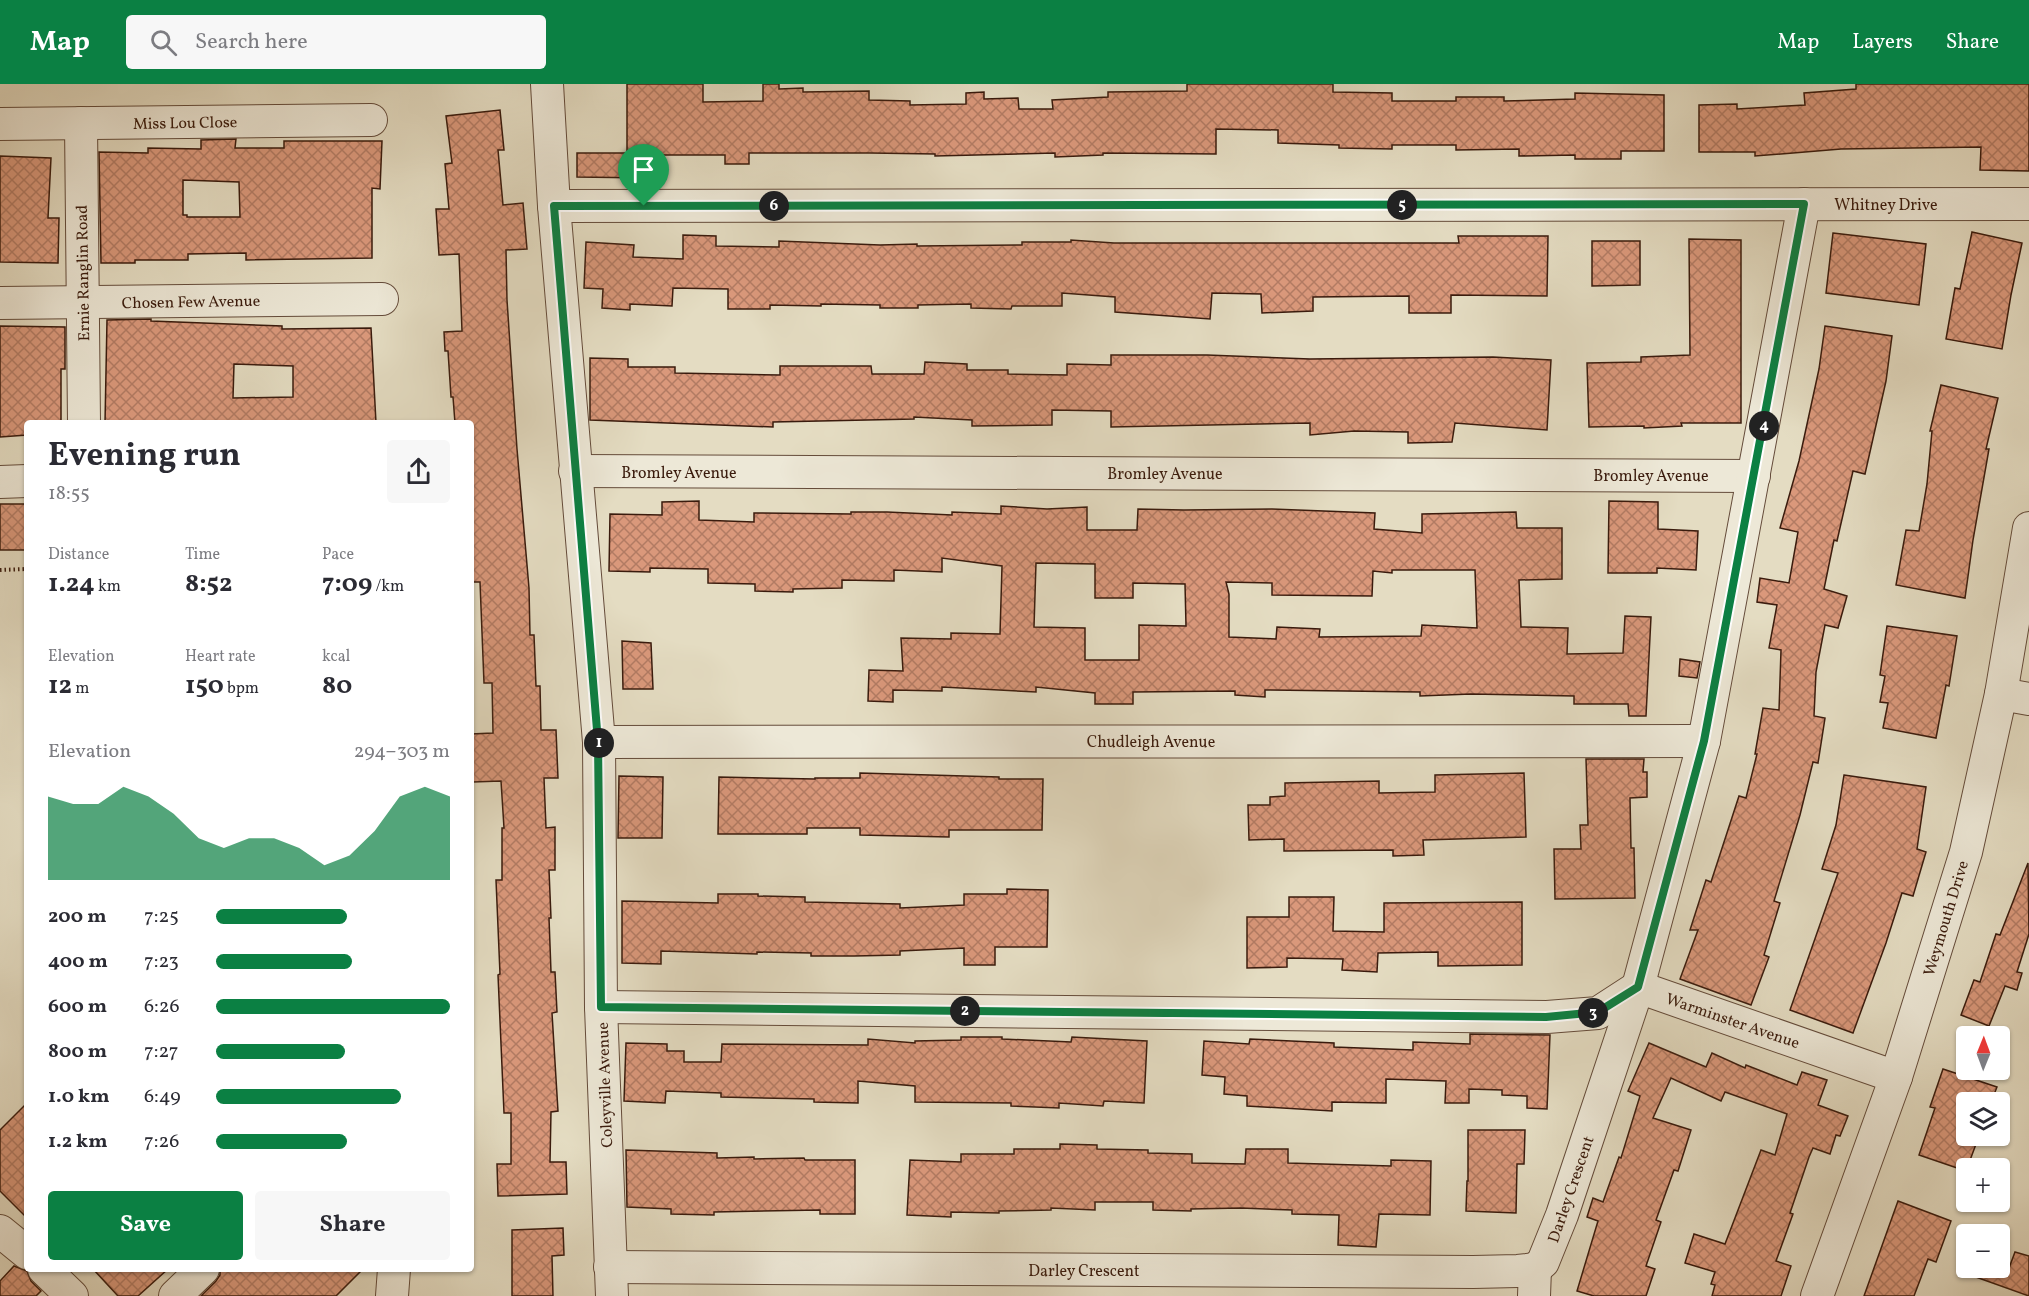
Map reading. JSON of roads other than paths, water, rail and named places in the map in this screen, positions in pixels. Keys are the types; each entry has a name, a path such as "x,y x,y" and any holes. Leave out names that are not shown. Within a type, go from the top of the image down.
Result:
{"street":[{"name":"Coleyville Avenue","path":"547,84 554,206 598,742 601,1007 611,1282"},
{"name":"Miss Lou Close","path":"0,124 371,120"},
{"name":"Ernie Ranglin Road","path":"81,123 84,420"},
{"name":"Darley Crescent","path":"611,1282 1518,1271 1535,1282 1562,1215 1638,987 1704,741 1804,204"},
{"name":"Whitney Drive","path":"554,206 2029,204"},
{"name":"Chosen Few Avenue","path":"0,303 382,299"},
{"name":"Bromley Avenue","path":"575,471 1755,476"},
{"path":"0,482 24,481"},
{"name":"Weymouth Drive","path":"1817,1296 1896,1077 2015,697 2029,528"},
{"name":"Chudleigh Avenue","path":"598,742 1704,741"},
{"path":"601,1007 1546,1017 1598,1012 1638,987"},
{"name":"Warminster Avenue","path":"1638,987 1896,1077"},
{"path":"47,1272 72,1296"},
{"path":"175,1296 200,1272"}]}
